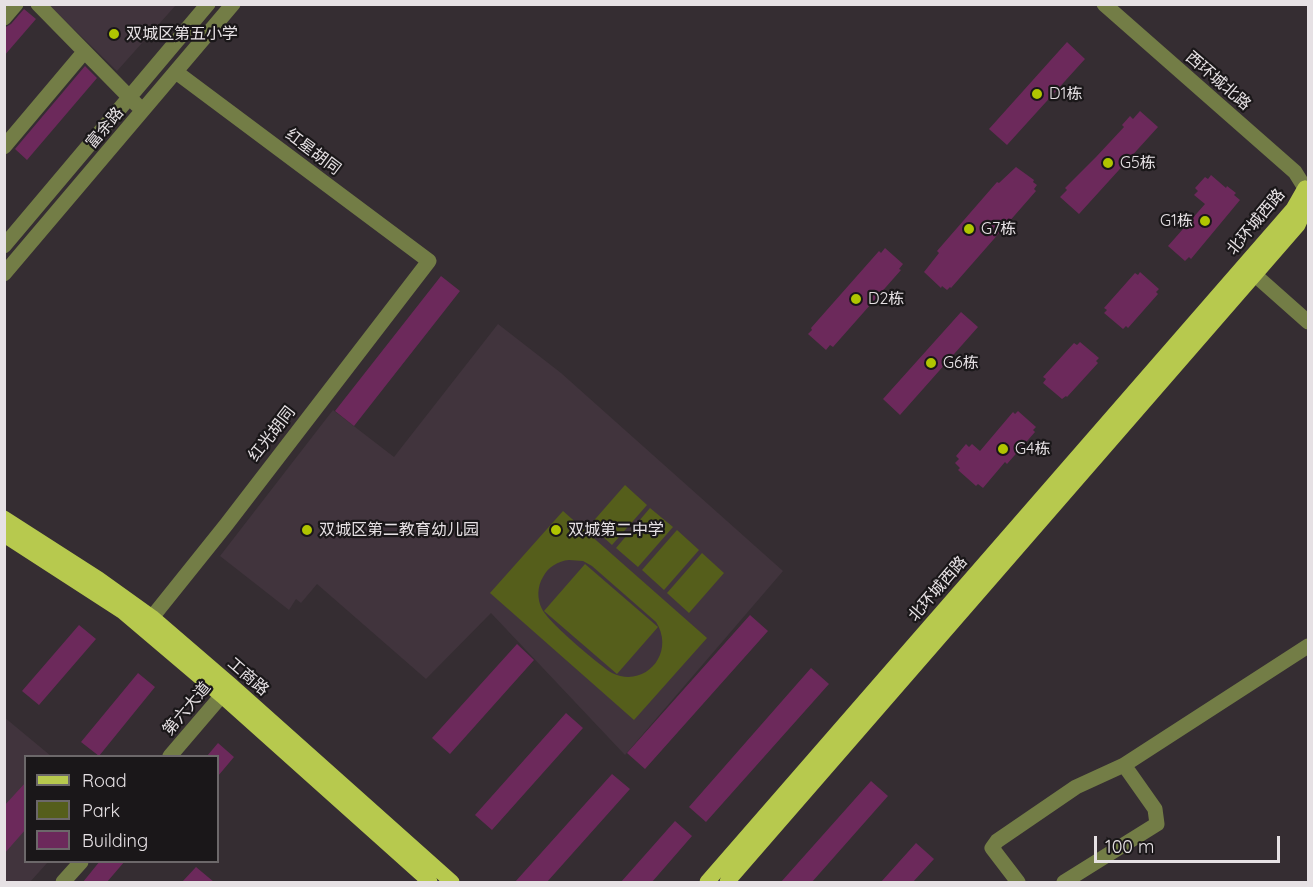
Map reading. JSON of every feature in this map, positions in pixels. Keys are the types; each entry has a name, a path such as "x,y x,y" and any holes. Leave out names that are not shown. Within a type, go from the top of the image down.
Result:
{"main road":[{"name":"北环城西路","path":"728,882 1256,275 1298,225 1305,210 1305,197"},
{"name":"北环城西路","path":"707,882 1305,197"},
{"name":"工商路","path":"4,518 99,579 147,623 452,882"},
{"name":"工商路","path":"4,535 147,623"},
{"name":"工商路","path":"227,690 430,882"}],"street":[{"path":"4,18 16,4"},
{"path":"38,4 143,111"},
{"name":"富余路","path":"4,246 208,4"},
{"name":"富余路","path":"4,274 233,4"},
{"name":"西环城北路","path":"1104,4 1295,172 1305,197"},
{"path":"4,147 84,52"},
{"name":"红星胡同","path":"176,72 429,261"},
{"name":"红光胡同","path":"147,623 429,261"},
{"path":"1256,275 1308,322"},
{"path":"1018,882 992,848 997,841 1076,787 1124,765 1308,646"},
{"name":"第六大道","path":"171,755 227,690"},
{"path":"1064,882 1156,824 1155,809 1124,765"},
{"path":"63,882 79,863"}],"shaded area":[{"name":"双城区第五小学","path":"49,5 176,5 117,71"},
{"name":"双城第二中学","path":"498,324 561,373 783,571 625,755 491,613 426,679 317,584 301,603 296,599 289,610 220,556 333,410 394,457"},
{"path":"4,717 50,755 24,755 24,863 47,863 30,882 5,882"}],"green space":[{"path":"625,485 647,505 612,545 590,525"},
{"path":"650,508 673,527 638,567 616,548"},
{"path":"563,511 707,638 634,720 490,593","holes":["569,560 583,561 592,566 656,622 661,634 660,656 646,672 624,677 612,673 563,633 542,609 539,589 545,573 557,563"]},
{"path":"677,530 699,550 664,590 642,570"},
{"path":"702,553 724,573 689,613 667,593"},
{"path":"585,564 658,627 617,674 544,611"}],"building":[{"path":"24,9 36,19 4,56 4,28 11,24"},
{"name":"D1栋","path":"1067,42 1085,59 1007,145 989,129"},
{"path":"85,66 97,78 27,160 15,149"},
{"name":"G5栋","path":"1140,111 1158,127 1079,214 1060,197 1067,190 1065,188 1124,127 1122,125 1130,116 1133,119"},
{"name":"G7栋","path":"1016,167 1034,180 1033,182 1037,185 1034,189 1036,191 951,288 947,290 942,286 941,288 924,272 939,253 937,251 997,182 999,183"},
{"name":"G1栋","path":"1211,175 1236,193 1234,195 1240,200 1191,259 1189,257 1185,261 1168,246 1205,204 1194,195 1198,191 1195,188 1205,177 1208,179"},
{"name":"D2栋","path":"885,248 903,264 899,269 901,270 833,347 830,345 826,350 808,334 811,328 879,251 881,253"},
{"path":"1140,272 1159,289 1156,292 1158,294 1128,328 1126,326 1123,329 1104,313 1107,310 1104,308 1135,273 1138,275"},
{"path":"441,276 460,291 354,426 335,411"},
{"name":"G6栋","path":"961,312 978,327 900,415 883,399"},
{"path":"1080,342 1099,358 1096,361 1098,363 1067,397 1062,399 1043,383 1046,379 1043,377 1074,343 1077,345"},
{"name":"G4栋","path":"1018,411 1036,427 1033,430 1035,432 983,488 978,484 976,486 958,470 960,468 955,463 959,459 956,456 966,444 969,447 972,444 980,451 1013,412 1015,414"},
{"path":"750,615 768,631 645,769 627,753"},
{"path":"79,625 96,639 39,705 22,691"},
{"path":"517,644 534,660 450,754 432,738"},
{"path":"811,668 829,684 706,822 689,807"},
{"path":"138,673 155,687 100,755 81,742"},
{"path":"566,713 583,728 492,830 475,815"},
{"path":"218,743 234,757 219,775 219,755 208,755"},
{"path":"612,774 630,789 547,882 515,882"},
{"path":"871,781 888,796 812,882 781,882"},
{"path":"24,784 24,831 4,854 4,806"},
{"path":"675,821 692,836 652,882 621,882"},
{"path":"916,843 934,859 913,882 881,882"},
{"path":"98,863 123,863 107,882 83,882"},
{"path":"196,867 214,882 182,882"}],"place":[{"name":"双城区第五小学","path":"114,34"},
{"name":"D1栋","path":"1037,94"},
{"name":"G5栋","path":"1108,163"},
{"name":"G1栋","path":"1205,221"},
{"name":"G7栋","path":"969,229"},
{"name":"D2栋","path":"856,299"},
{"name":"G6栋","path":"931,363"},
{"name":"G4栋","path":"1003,449"},
{"name":"双城区第二教育幼儿园","path":"307,530"},
{"name":"双城第二中学","path":"556,530"}]}
